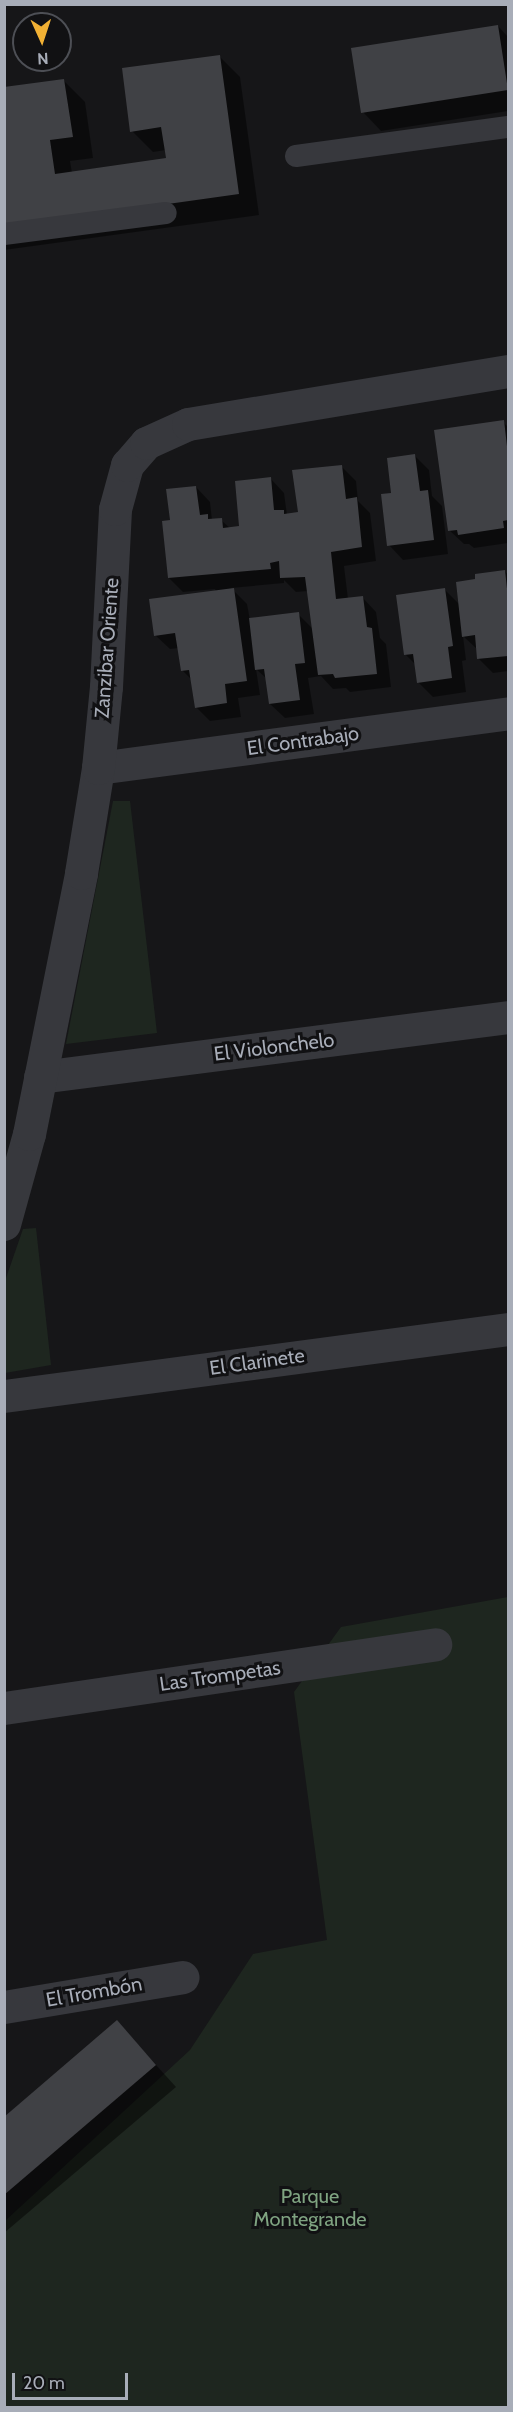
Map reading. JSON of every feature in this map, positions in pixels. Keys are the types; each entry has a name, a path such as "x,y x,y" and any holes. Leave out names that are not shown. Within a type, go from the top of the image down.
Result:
{"street":[{"name":"Zanzibar Oriente","path":"4,1224 29,1134 81,873 98,768 106,687 116,509 127,465 146,443 188,424 508,371"},
{"name":"El Contrabajo","path":"98,768 508,713"},
{"name":"El Violonchelo","path":"40,1077 508,1017"},
{"name":"El Clarinete","path":"4,1396 508,1329"},
{"name":"Las Trompetas","path":"4,1708 435,1644"},
{"name":"El Trombón","path":"4,2007 183,1977"}],"lane":[{"path":"296,156 508,127"},
{"path":"4,234 166,213"}],"green space":[{"path":"113,801 130,801 157,1033 66,1044"},
{"path":"36,1228 51,1365 5,1373 5,1281 23,1229"},
{"name":"Parque Montegrande","path":"508,1597 508,2407 5,2408 5,2221 190,2050 253,1954 327,1940 294,1692 341,1627"}],"building":[{"path":"498,25 508,90 361,113 351,48"},
{"path":"220,55 239,194 4,227 4,87 64,79 73,137 50,140 55,174 166,158 161,127 130,132 122,68"},
{"path":"504,420 508,455 508,520 503,521 504,528 458,535 457,530 448,531 434,430"},
{"path":"415,454 420,491 428,490 434,540 387,546 381,494 391,493 387,458"},
{"path":"342,465 346,499 357,497 362,547 331,552 336,599 363,596 367,627 372,628 377,674 335,678 333,674 318,675 305,577 280,578 279,561 270,563 271,569 168,578 162,521 170,520 166,489 196,486 200,515 208,514 208,519 222,518 223,528 239,526 235,481 271,477 274,510 284,510 284,514 298,512 292,470"},
{"path":"505,570 508,598 508,656 477,659 475,635 462,637 456,582 475,579 475,574"},
{"path":"234,588 247,681 225,684 227,703 195,708 189,670 181,671 175,633 154,636 149,599"},
{"path":"445,588 453,646 448,647 452,678 417,683 413,654 404,655 396,595"},
{"path":"299,612 305,663 295,664 300,700 269,704 264,669 255,670 249,618"},
{"path":"117,2020 156,2065 4,2195 4,2117"}]}
